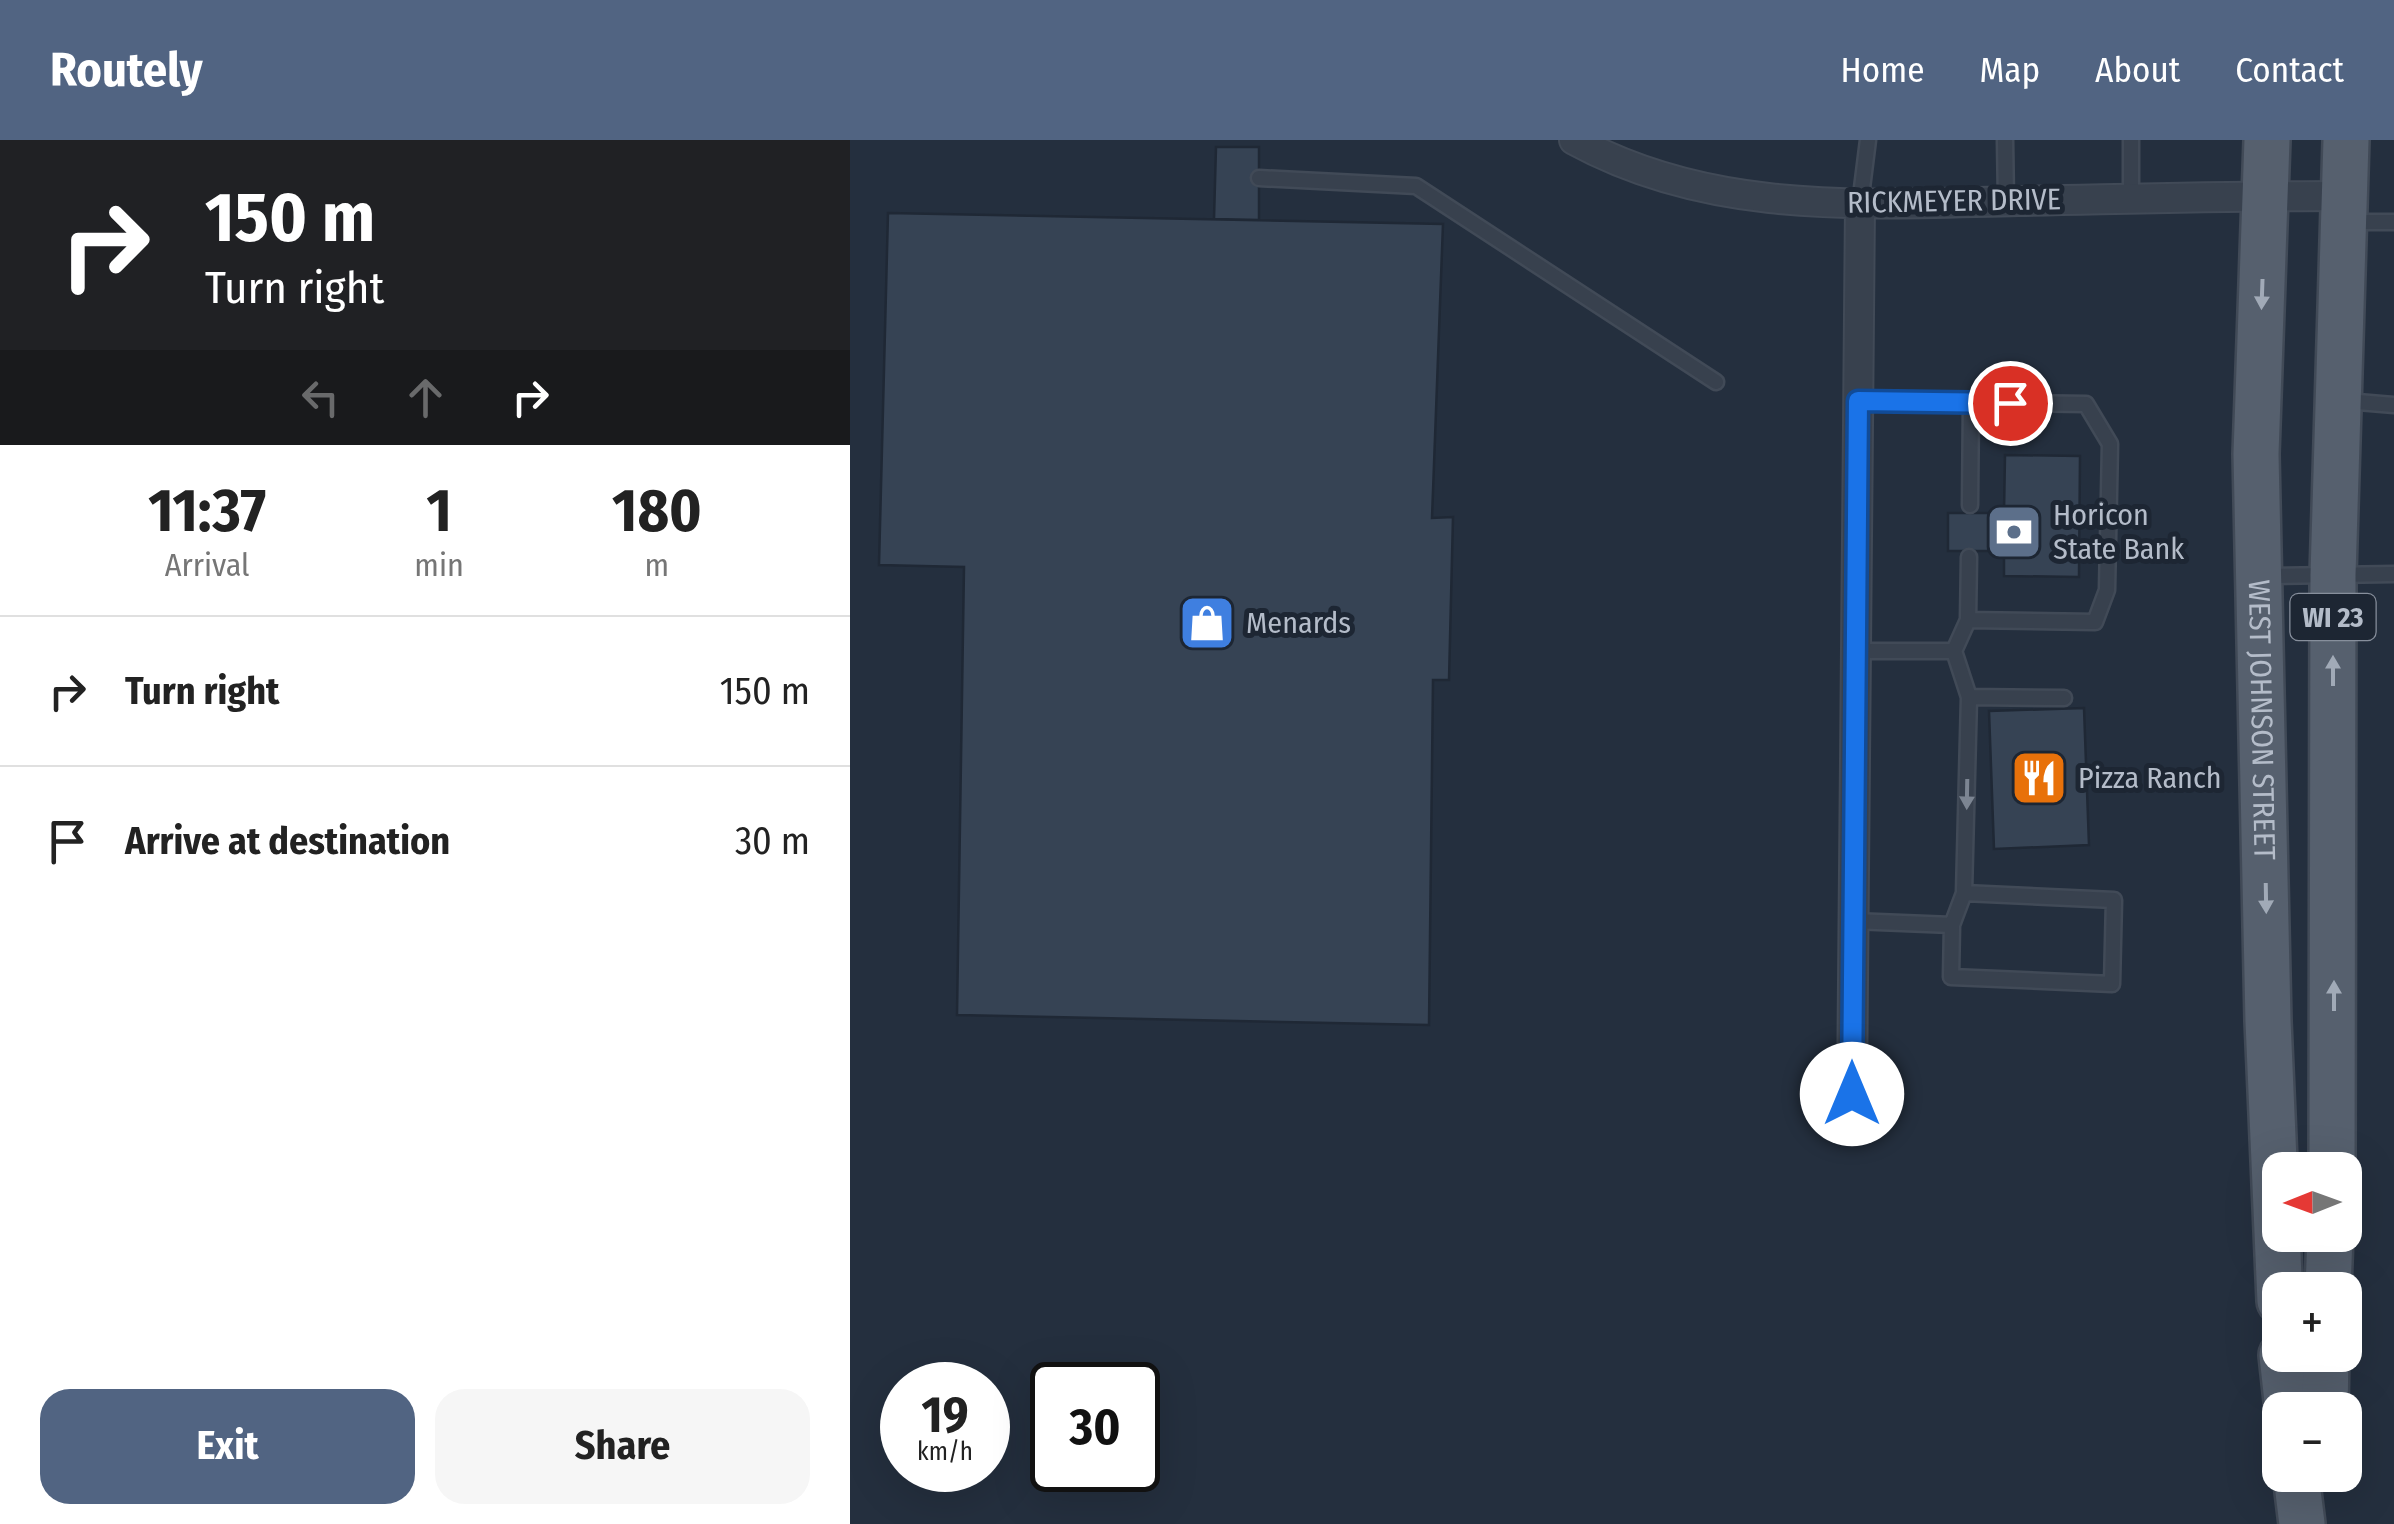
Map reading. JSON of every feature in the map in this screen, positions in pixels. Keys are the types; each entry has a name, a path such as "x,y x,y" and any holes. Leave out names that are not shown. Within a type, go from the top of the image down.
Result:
{"main road":[{"name":"WEST JOHNSON STREET","path":"2267,140 2256,454 2279,1272"},
{"name":"WI 23","path":"2332,1152 2333,575 2346,140"},
{"path":"2298,1492 2302,1524"},
{"path":"2312,1524 2316,1492"}],"street":[{"name":"RICKMEYER DRIVE","path":"1574,140 1632,168 1704,191 1770,201 1860,204 2266,196 2344,209"},
{"path":"1852,1094 1860,204"}],"lane":[{"path":"1860,204 1868,140"},
{"path":"2005,140 2006,201"},
{"path":"2130,140 2131,198"},
{"path":"1259,178 1416,186 1716,382"},
{"path":"2344,209 2394,222"},
{"path":"2336,400 2394,405"},
{"path":"1858,401 2086,404 2110,444 2107,590 2095,622 1968,620"},
{"path":"1970,506 1972,402"},
{"path":"1964,893 2114,900 2112,984 1951,977 1952,925 1964,893 1969,696 1954,651 1968,620 1970,557"},
{"path":"2258,576 2394,574"},
{"path":"1856,651 1954,651"},
{"path":"1969,696 2064,698"},
{"path":"1853,922 1952,925"}],"building":[{"path":"1216,147 1259,147 1259,220 1214,219"},
{"name":"Menards","path":"888,213 1443,224 1432,518 1453,517 1449,680 1433,680 1429,1025 957,1015 964,567 879,565"},
{"name":"Horicon State Bank","path":"2005,455 2080,456 2079,577 2004,576 2004,551 1948,551 1948,513 2004,513"},
{"name":"Pizza Ranch","path":"2084,708 2089,845 1994,849 1989,711"}],"place":[{"name":"Horicon State Bank","path":"2014,532"},
{"name":"Menards","path":"1207,623"},
{"name":"Pizza Ranch","path":"2039,778"}],"route":[{"path":"1852,1094 1858,401 2010,403"}]}
